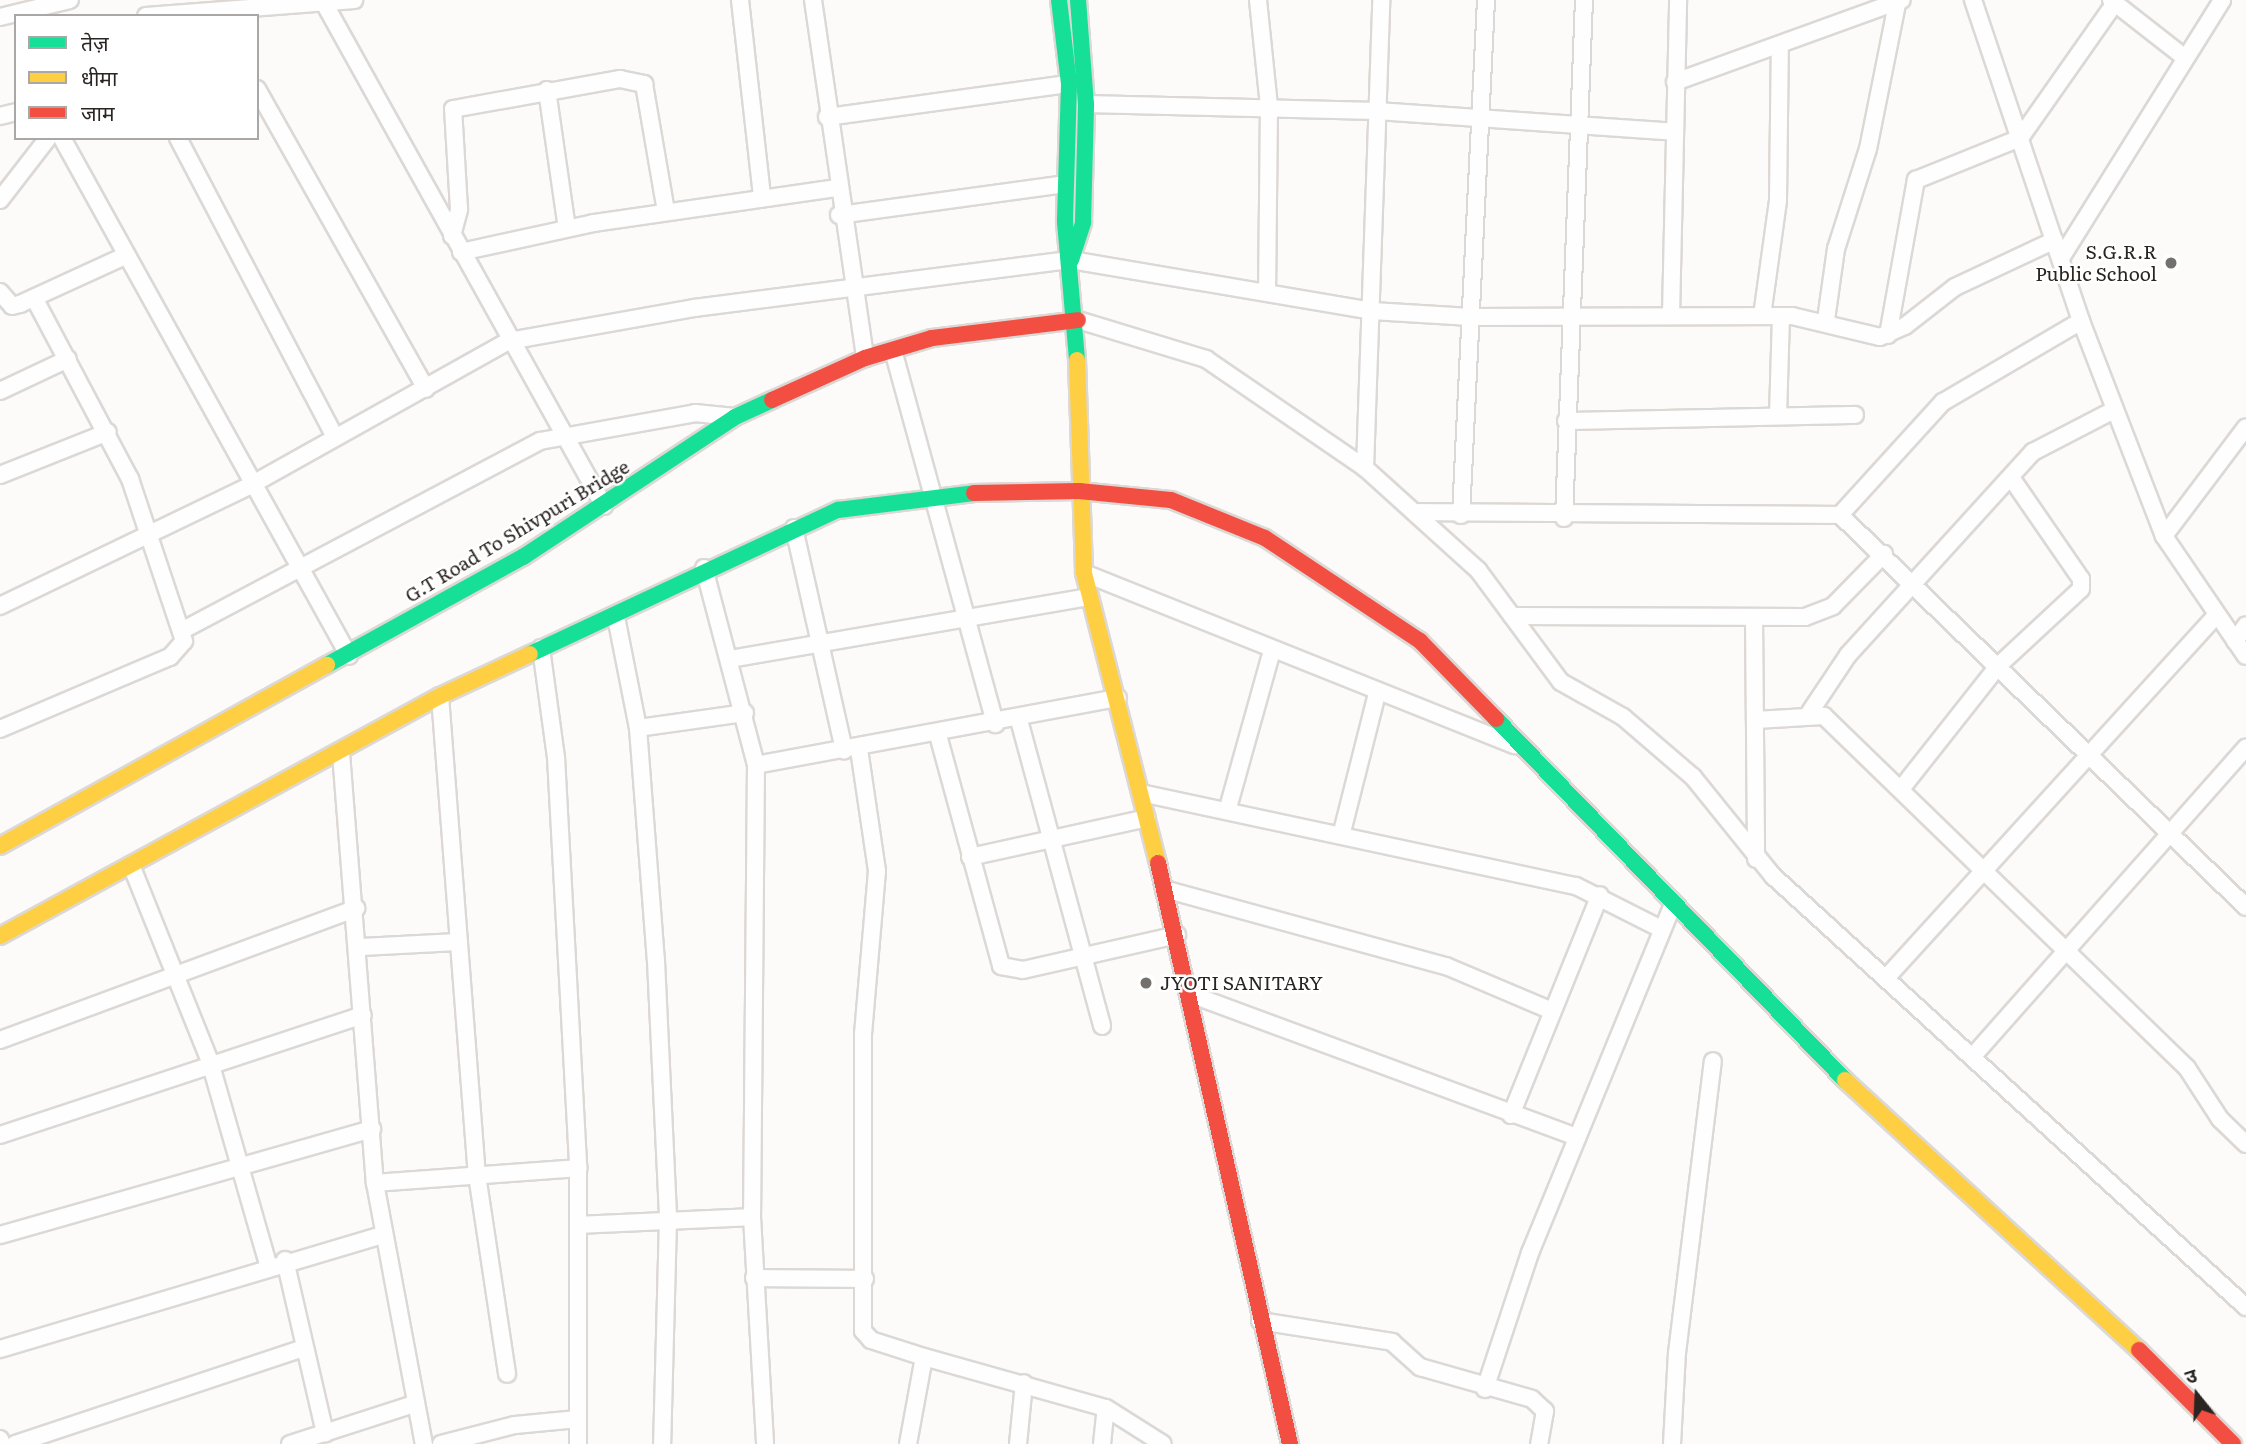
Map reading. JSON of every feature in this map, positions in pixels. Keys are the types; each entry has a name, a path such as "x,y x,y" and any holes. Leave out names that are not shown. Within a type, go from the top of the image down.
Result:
{"street":[{"path":"15,14 69,0"},
{"path":"151,11 215,12 354,0"},
{"path":"740,0 762,197"},
{"path":"813,0 839,215 865,358"},
{"path":"1059,0 1069,84 1066,184 1070,260 1078,320 1076,457 1084,573 1177,936 1260,1321 1290,1444"},
{"path":"1070,260 1082,231 1086,104 1078,0"},
{"path":"1258,0 1269,106 1267,293"},
{"path":"1365,468 1381,0"},
{"path":"1461,515 1486,0"},
{"path":"1564,518 1569,316 1584,0"},
{"path":"1671,315 1678,0"},
{"path":"1973,0 2081,321 2164,536 2215,616 2246,656"},
{"path":"2061,258 2222,0"},
{"path":"323,1 559,434 604,506"},
{"path":"1675,82 1780,47 1900,2"},
{"path":"1826,320 1836,249 1868,149 1900,2"},
{"path":"1888,335 1916,180 2020,138 2113,2 2184,57"},
{"path":"1762,316 1778,200 1780,47"},
{"path":"452,236 459,209 453,109 547,90 642,80 666,211"},
{"path":"827,117 1069,84"},
{"path":"547,90 567,229"},
{"path":"259,93 426,389"},
{"path":"1086,104 1269,106 1377,111 1480,116 1674,132"},
{"path":"0,200 46,140"},
{"path":"63,140 299,572 349,656"},
{"path":"179,140 335,437"},
{"path":"839,215 1066,184"},
{"path":"461,252 666,211 836,188"},
{"path":"0,606 251,485 509,341 850,286 1070,260 1372,311 1471,317 1781,316 1826,320 1888,335 1955,287 2055,240"},
{"path":"0,292 12,306 125,256"},
{"path":"0,729 170,657 183,646 185,629 153,534 108,432 34,298"},
{"path":"1778,416 1781,316"},
{"path":"1078,320 1206,359 1365,468 1478,570 1561,682 1623,717 1693,776 1755,859 2246,1307"},
{"name":"G.T Road To Shivpuri Bridge","path":"0,846 349,656 604,506 735,417 865,358 893,350 971,329 1078,320"},
{"path":"1840,515 1943,402 2081,321"},
{"path":"893,350 928,494 967,616 995,724"},
{"path":"0,391 68,359"},
{"path":"1810,712 1848,655 1915,587 2043,446 2114,410"},
{"path":"185,629 299,572 559,434 695,412 735,417"},
{"path":"1566,421 1855,415"},
{"path":"2164,536 2246,427"},
{"path":"0,475 108,432"},
{"path":"1901,789 1998,666 2082,584 2012,479"},
{"path":"0,936 341,753 440,696 541,648 616,617 704,568 860,502 928,494 1079,491 1171,500 1265,538 1401,625 1515,745 1603,826 1673,904 1873,1109 2106,1318 2233,1444"},
{"path":"1415,512 1564,518 1840,515 1884,554 2090,758 2172,833 2246,907"},
{"path":"794,528 822,643 852,749 877,871 863,1034 867,1337 924,1357 1106,1408 1163,1444"},
{"path":"1512,616 1754,617 1819,613 1884,554"},
{"path":"704,568 757,765 752,1217 765,1444"},
{"path":"1084,573 1188,610 1272,650 1377,694 1515,745"},
{"path":"730,659 1089,597"},
{"path":"1887,977 1983,869 2090,758 2215,616"},
{"path":"616,617 638,728 668,1220 662,1444"},
{"path":"1754,617 1755,859"},
{"path":"2235,642 2246,625"},
{"path":"541,648 556,757 579,1168 578,1444"},
{"path":"1228,807 1272,650"},
{"path":"1342,832 1377,694"},
{"path":"440,696 477,1175 507,1374"},
{"path":"757,765 1020,720 1118,698"},
{"path":"1755,720 1810,712 1824,716 1983,869 2064,952 2187,1068 2220,1119 2246,1144"},
{"path":"638,728 745,713"},
{"path":"1020,720 1102,1026"},
{"path":"938,735 1001,966 1023,970 1084,959 1177,936"},
{"path":"1973,1056 2246,747"},
{"path":"341,753 360,947 375,1183 382,1235 424,1444"},
{"path":"1141,793 1228,807 1342,832 1600,895 1661,929"},
{"path":"970,857 1051,837 1147,818"},
{"path":"131,865 177,973 210,1062 242,1164 268,1264"},
{"path":"1164,888 1446,966 1552,1011"},
{"path":"1511,1115 1600,895"},
{"path":"1485,1389 1577,1137 1673,904"},
{"path":"0,1040 356,908"},
{"path":"360,947 459,942"},
{"path":"1190,994 1511,1115 1577,1137"},
{"path":"0,1135 210,1062 363,1015"},
{"path":"1672,1444 1677,1353 1713,1061"},
{"path":"0,1235 372,1129"},
{"path":"375,1183 579,1168"},
{"path":"579,1225 752,1217"},
{"path":"0,1349 268,1264 382,1235"},
{"path":"285,1260 325,1433"},
{"path":"754,1279 865,1279"},
{"path":"1260,1321 1392,1342 1420,1367 1485,1389 1538,1402 1546,1418 1539,1444"},
{"path":"15,1444 304,1348"},
{"path":"908,1444 924,1357"},
{"path":"1018,1444 1024,1383"},
{"path":"290,1444 414,1404"},
{"path":"1102,1444 1106,1408"},
{"path":"440,1444 515,1425 578,1419"},
{"path":"0,1438 2,1444"}],"traffic: fast":[{"path":"1059,0 1069,84 1065,222 1077,360"},
{"path":"1071,260 1083,222 1086,104 1078,0"},
{"path":"327,665 523,557 735,417 772,400"},
{"path":"530,654 838,510 974,493"},
{"path":"1496,719 1845,1080"}],"traffic: slow":[{"path":"1077,360 1084,573 1158,863"},
{"path":"0,936 440,696 530,654"},
{"path":"0,846 327,665"},
{"path":"1845,1080 2139,1350"}],"traffic: jam":[{"path":"772,400 865,358 932,338 1078,320"},
{"path":"974,493 1079,491 1171,500 1265,538 1420,641 1496,719"},
{"path":"1158,863 1290,1444"},
{"path":"2139,1350 2233,1444"}],"place":[{"name":"S.G.R.R Public School","path":"2171,263"},
{"name":"JYOTI SANITARY","path":"1146,983"}]}
